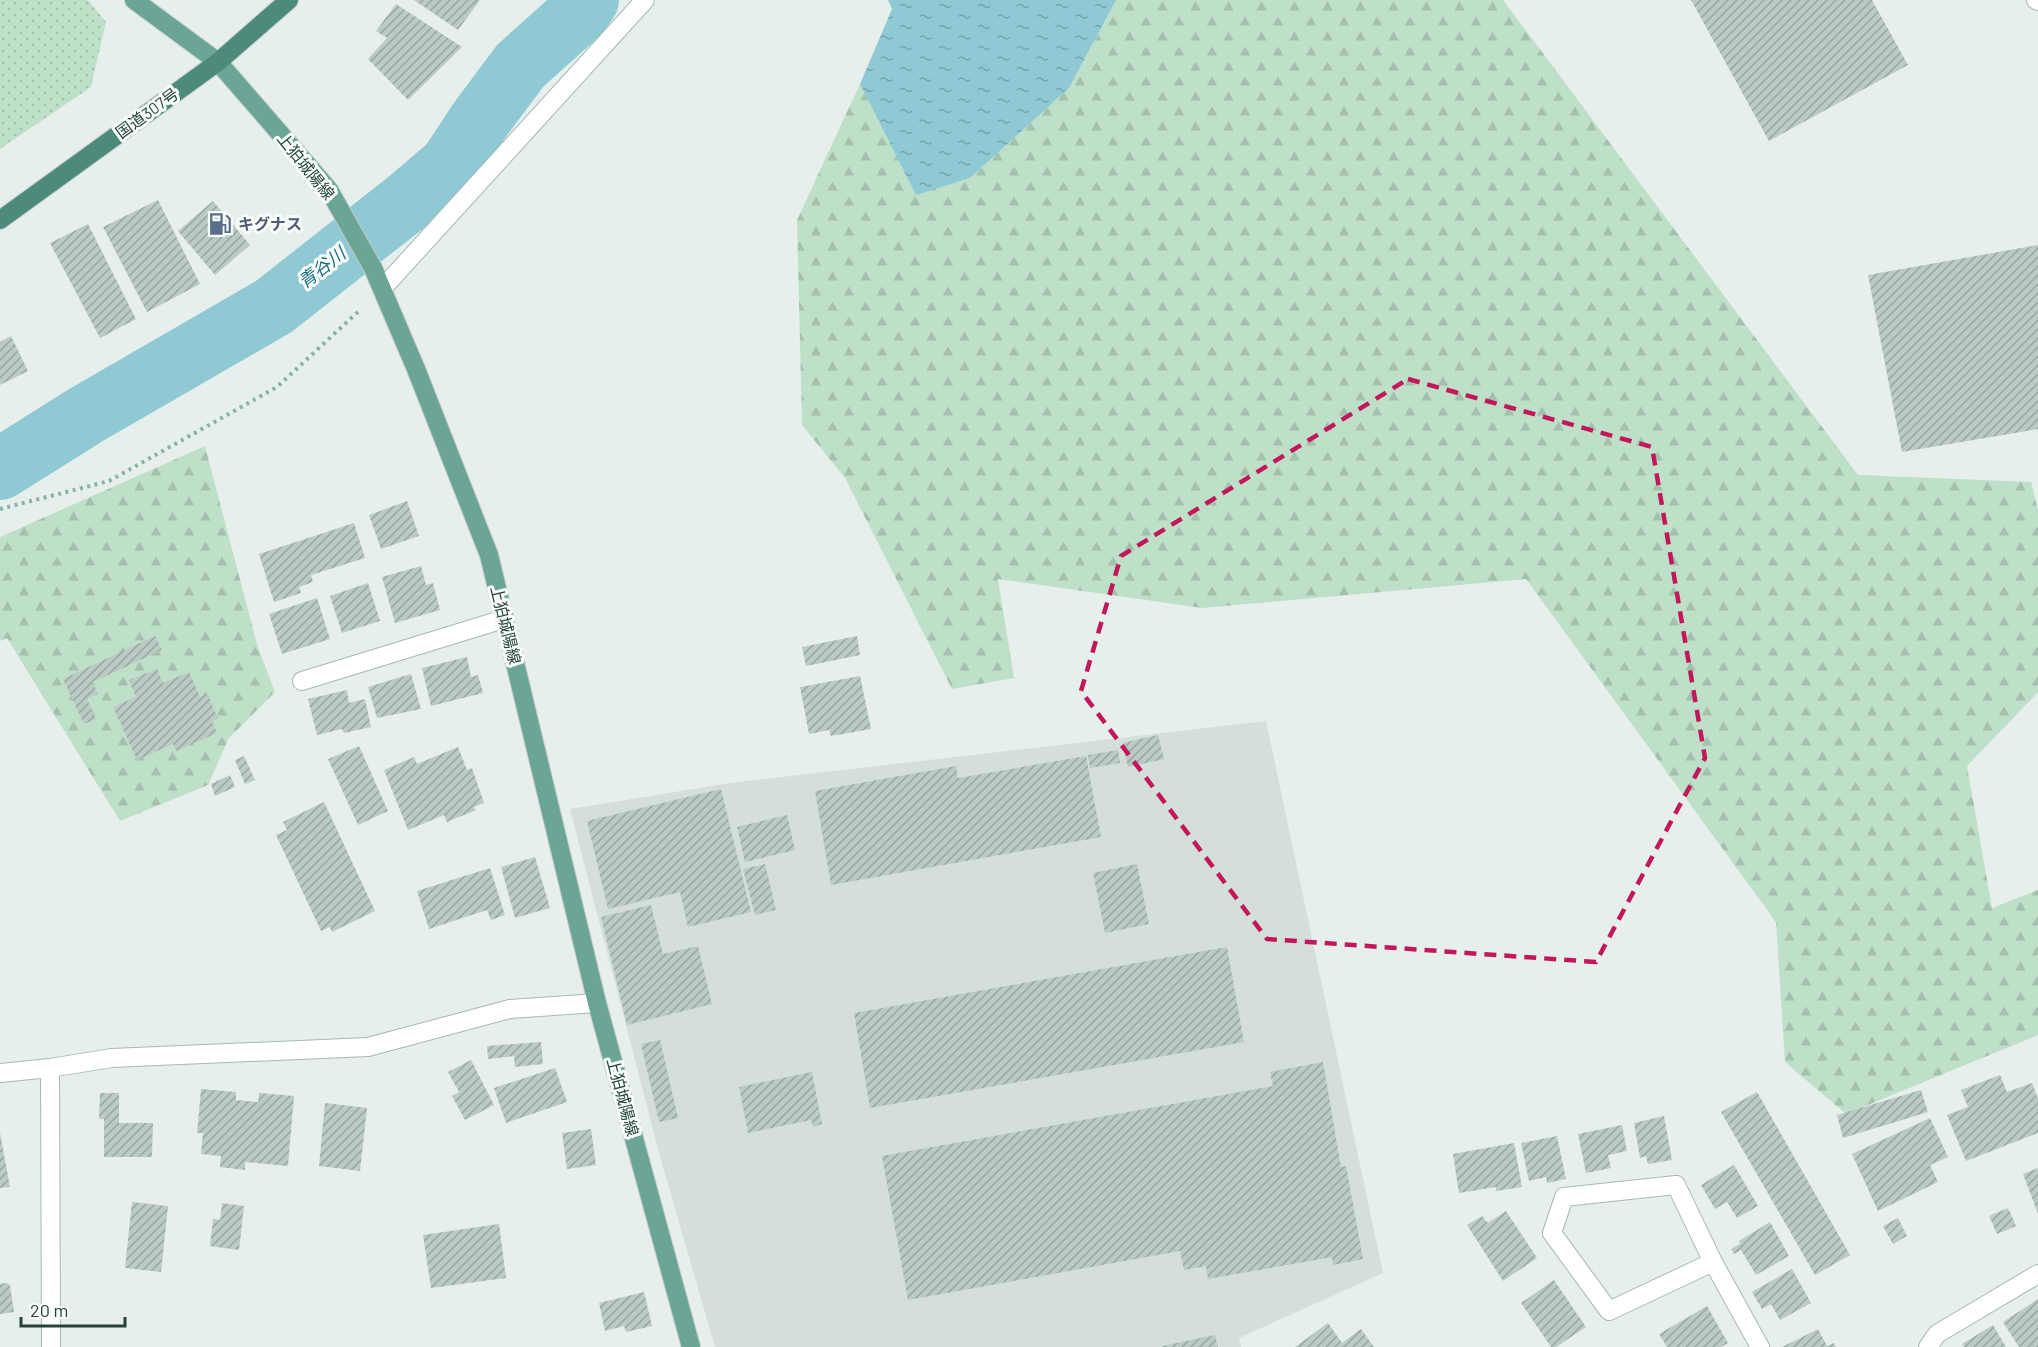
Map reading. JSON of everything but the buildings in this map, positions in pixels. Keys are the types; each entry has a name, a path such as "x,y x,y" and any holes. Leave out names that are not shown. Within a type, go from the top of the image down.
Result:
{"highway":[{"name":"国道307号","path":"0,220 218,62 289,0"}],"main road":[{"name":"上狛城陽線","path":"134,0 218,62 328,190 373,268 451,454 480,532 504,619 597,1003 691,1347"}],"street":[{"path":"382,289 645,0"},
{"path":"302,681 504,619"},
{"path":"0,1072 50,1068 112,1058 368,1047 510,1009 597,1003"},
{"path":"50,1068 51,1347"},
{"path":"1713,1262 1609,1311 1552,1233 1564,1197 1676,1185 1713,1262 1760,1347"},
{"path":"1928,1347 1937,1334 2038,1274"}],"path":[{"path":"0,509 109,481 277,387 382,289"}],"highlighted area":[{"path":"1408,379 1652,447 1705,758 1596,962 1267,939 1081,691 1121,556"}],"shaded area":[{"path":"1266,721 1383,1273 1239,1338 1241,1347 715,1347 659,1153 570,809 730,783"}],"green space":[{"path":"0,0 88,0 106,22 91,87 0,149"},
{"path":"1116,0 1503,0 1858,475 2031,482 2038,510 2038,692 1967,766 1992,908 2038,890 2038,1035 1846,1114 1785,1062 1776,922 1526,579 1202,608 998,579 1014,678 952,689 845,478 802,425 797,220 860,84 916,194 970,178 1069,88"},
{"path":"205,446 258,648 275,692 229,738 208,785 120,821 7,638 0,641 0,537"}],"water":[{"path":"888,0 1116,0 1069,88 970,178 916,195 860,84 892,9"}],"waterway":[{"name":"青谷川","path":"0,469 86,415 273,307 408,201 450,165 520,66 578,14 588,0"}],"place":[{"name":"キグナス","path":"220,224"}]}
